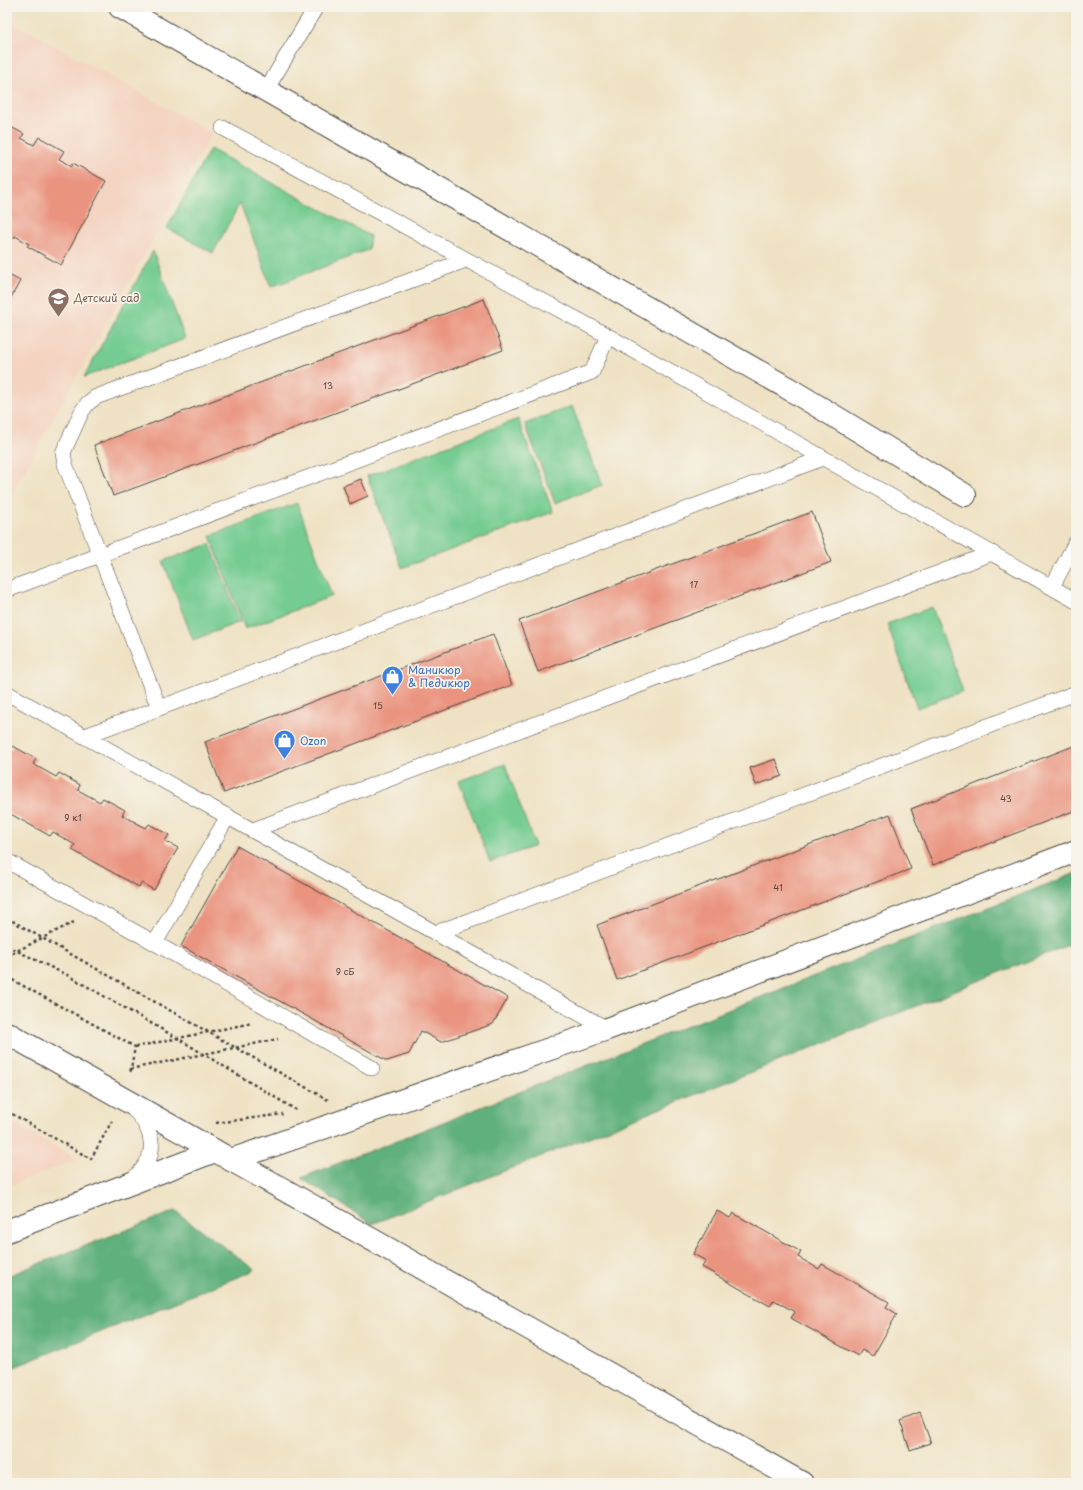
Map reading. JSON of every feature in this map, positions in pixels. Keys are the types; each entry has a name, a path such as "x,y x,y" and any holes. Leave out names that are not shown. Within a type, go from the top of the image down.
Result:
{"street":[{"path":"120,7 786,387 965,495"},
{"path":"7,1231 128,1184 223,1155 608,1028 1076,851"},
{"path":"7,1033 802,1483"}],"lane":[{"path":"266,90 316,7"},
{"path":"222,128 608,336 1076,601"},
{"path":"159,708 65,464 63,453 82,411 88,403 96,397 466,260"},
{"path":"7,590 592,372 608,336"},
{"path":"85,736 823,458"},
{"path":"1052,587 1076,542"},
{"path":"253,830 992,553"},
{"path":"7,693 608,1028"},
{"path":"436,933 1076,693"},
{"path":"155,943 228,816"},
{"path":"7,860 372,1068"},
{"path":"123,1098 143,1118 150,1133 151,1151 145,1166 128,1184"}],"path":[{"path":"7,918 330,1102"},
{"path":"7,956 76,921"},
{"path":"7,946 69,976 177,1038 298,1112 291,1113"},
{"path":"7,977 135,1046 253,1023"},
{"path":"130,1069 205,1055 282,1038"},
{"path":"7,1111 91,1159 123,1098 135,1046"},
{"path":"214,1122 283,1114"}],"shaded area":[{"name":"Детский сад","path":"7,19 212,133 7,502"},
{"path":"7,1119 77,1159 7,1187"}],"green space":[{"path":"210,149 370,236 368,250 271,287 240,203 213,253 167,228"},
{"path":"153,251 185,339 84,377"},
{"path":"572,406 602,485 555,503 525,424"},
{"path":"518,419 553,512 402,568 367,476"},
{"path":"297,503 332,596 245,629 210,536"},
{"path":"210,544 240,622 193,640 163,561"},
{"path":"932,607 963,691 917,708 887,624"},
{"path":"505,764 535,846 490,862 459,781"},
{"path":"1076,873 1076,942 372,1224 301,1178"},
{"path":"175,1211 255,1270 7,1370 7,1276"}],"building":[{"path":"7,125 24,134 21,138 34,145 39,137 64,151 59,159 72,166 73,163 106,181 61,265 27,246 29,244 15,236 14,238 7,234"},
{"path":"7,274 20,281 7,305"},
{"path":"484,299 503,350 113,496 94,445"},
{"path":"361,479 368,496 350,504 343,486"},
{"path":"812,512 831,562 538,672 519,621"},
{"path":"493,634 512,685 224,793 205,742"},
{"path":"1076,745 1076,810 933,865 911,809"},
{"path":"13,746 36,759 33,764 56,777 59,773 80,785 78,790 100,802 103,798 125,810 122,815 146,828 149,824 169,835 165,841 178,848 154,890 141,883 139,887 72,850 75,845 53,832 50,836 7,812 7,749 10,751"},
{"path":"776,759 782,776 756,785 750,768"},
{"path":"890,814 911,869 617,980 597,925"},
{"path":"237,846 508,998 493,1024 441,1042 421,1031 409,1054 387,1061 181,946"},
{"path":"717,1211 730,1218 733,1213 801,1252 798,1257 819,1269 822,1264 889,1302 886,1307 897,1314 873,1356 862,1350 858,1356 791,1318 795,1312 774,1300 770,1306 702,1267 706,1261 693,1254"},
{"path":"920,1413 931,1443 910,1450 900,1421"}],"place":[{"name":"Детский сад","path":"58,318"},
{"name":"Маникюр & Педикюр","path":"393,696"},
{"name":"Ozon","path":"285,760"}]}
